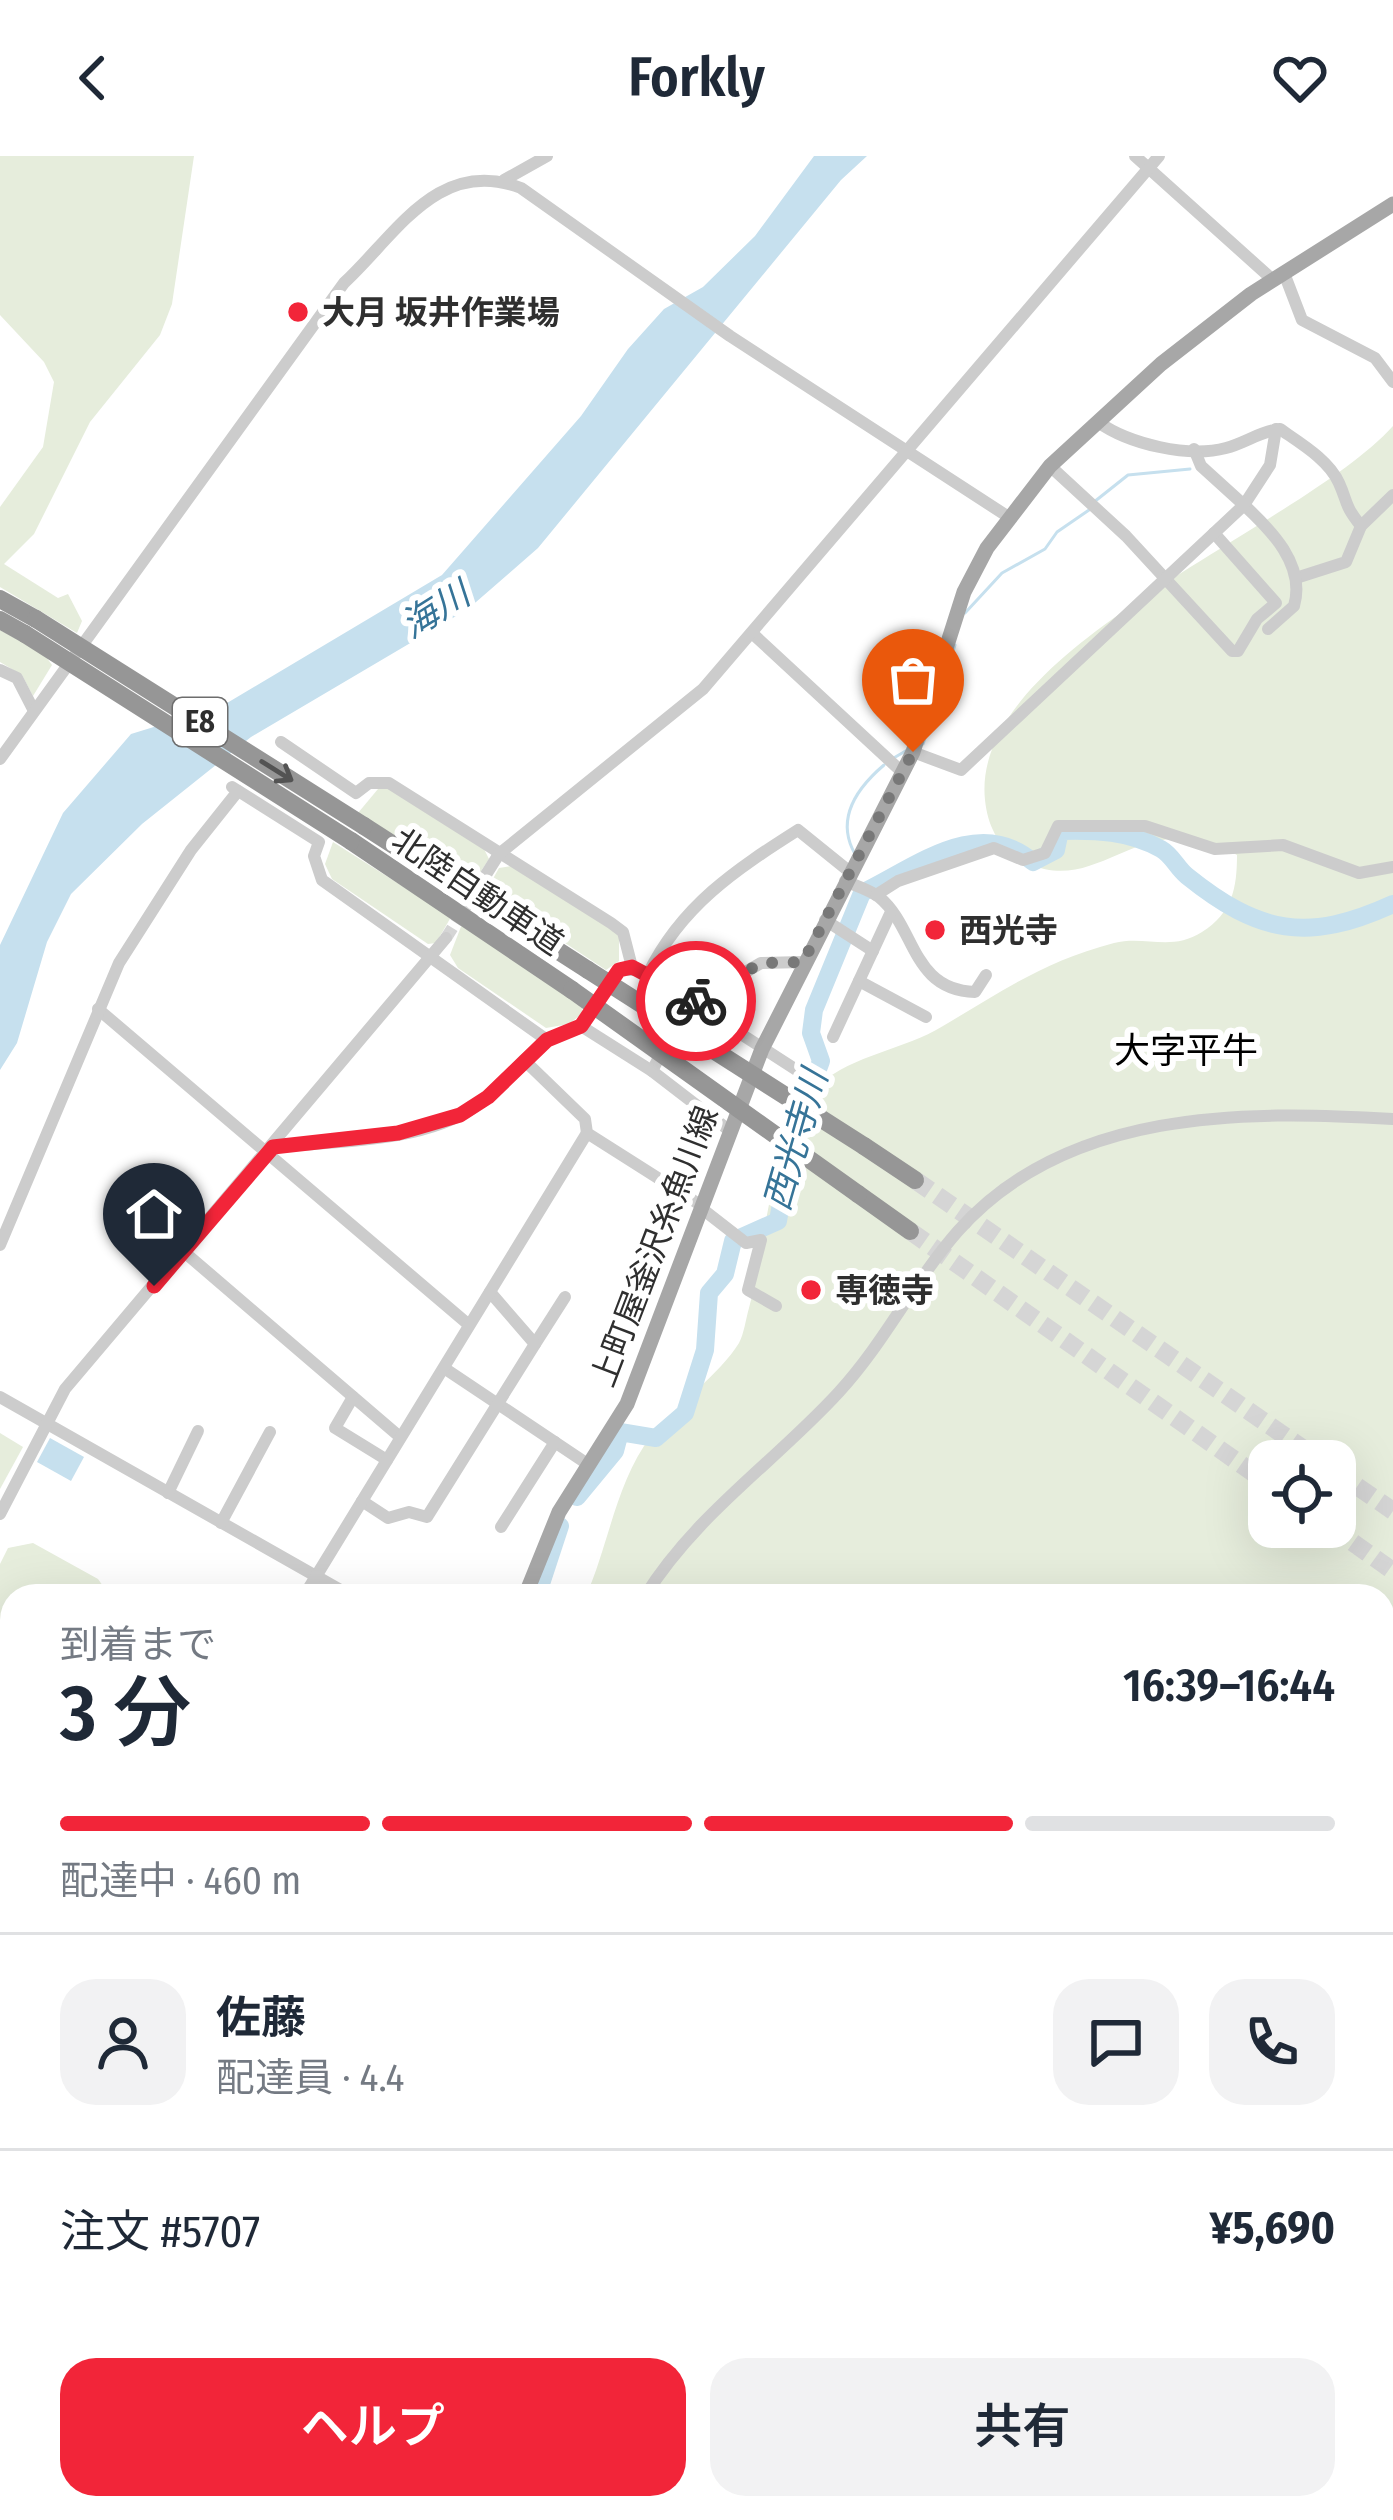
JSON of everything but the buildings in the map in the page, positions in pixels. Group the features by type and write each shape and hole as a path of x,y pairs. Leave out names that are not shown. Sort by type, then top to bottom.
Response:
{"highway":[{"name":"北陸自動車道","path":"0,599 30,627 358,834 588,970 915,1180"},
{"name":"北陸自動車道","path":"0,620 30,627"},
{"name":"北陸自動車道","path":"358,834 910,1231"}],"main road":[{"name":"上町屋釜沢糸魚川線","path":"530,1584 559,1512 627,1404 762,1049 913,752 964,592 1007,516 1050,466 1184,345 1278,276 1393,204"}],"street":[{"path":"504,180 547,156"},
{"path":"1135,156 1278,276 1309,327 1375,358 1393,382"},
{"path":"487,873 500,854 703,689 910,453 1159,156"},
{"path":"0,759 344,283 378,251 412,206 435,189 475,177 504,180 730,336 1007,516"},
{"path":"1098,422 1144,443 1194,449 1228,448 1276,429"},
{"path":"913,752 961,770 1244,505 1270,465 1276,429"},
{"path":"1276,429 1327,467 1340,485 1341,501 1361,526"},
{"path":"1194,449 1201,466 1276,534 1296,578 1294,606 1268,629"},
{"path":"1050,466 1238,651 1257,619 1276,603 1214,533"},
{"path":"1296,578 1346,562 1361,526 1393,495"},
{"path":"753,634 902,771"},
{"path":"0,670 16,678 34,711"},
{"path":"281,742 356,793"},
{"path":"547,1040 322,880 314,856 319,842 356,793 369,783 389,783 623,932 632,967"},
{"path":"0,1246 98,1010 138,928 234,789 319,842"},
{"path":"876,895 898,881 994,848 1023,860 1045,853 1058,826 1082,824 1145,826 1216,849 1294,847 1359,873 1393,867"},
{"path":"648,974 667,935 688,910 732,872 798,830 876,895 908,946 944,985 975,992 986,975"},
{"path":"833,1036 890,914"},
{"path":"825,920 873,951"},
{"path":"0,1514 65,1389 446,938"},
{"path":"652,1072 690,1002 761,963 803,962"},
{"path":"270,1150 398,1133 460,1115 488,1097 547,1040 581,1026 619,970 632,967 812,1080"},
{"path":"859,981 926,1017"},
{"path":"98,1010 270,1150 469,1325"},
{"path":"581,1026 730,1131"},
{"path":"311,1584 587,1133 585,1119 524,1060"},
{"path":"654,1584 700,1524 860,1369 956,1234 1029,1172 1109,1138 1231,1116 1393,1119"},
{"path":"587,1133 702,1207 746,1243 761,1240 748,1290 776,1306"},
{"path":"183,1251 400,1437"},
{"path":"490,1292 536,1344"},
{"path":"362,1501 388,1518 409,1512 427,1517 565,1297"},
{"path":"444,1368 589,1466"},
{"path":"0,1397 329,1584"},
{"path":"353,1397 335,1428 387,1460"},
{"path":"168,1493 198,1431"},
{"path":"221,1523 248,1481 258,1446 270,1432"},
{"path":"501,1527 555,1442"}],"green space":[{"path":"0,156 194,156 172,304 160,335 90,422 34,534 4,564 58,598 68,594 82,621 77,633 0,587 0,507 43,447 54,382 44,362 0,315"},
{"path":"1393,426 1393,1584 591,1584 639,1454 741,1339 780,1157 803,1104 819,1085 848,1066 928,1034 1066,959 1125,941 1191,938 1212,925 1226,908 1234,889 1237,855 1204,841 1149,843 1079,869 1055,871 1011,853 993,830 987,811 994,744 1029,692 1082,642 1348,466"},
{"path":"0,630 44,654 52,665 33,696 22,675 0,662"},
{"path":"388,788 484,849 489,859 473,883 358,813 378,789"},
{"path":"333,842 451,917 436,943 428,944 332,879 325,864"},
{"path":"511,866 619,934 619,961 606,970 486,891 499,868"},
{"path":"462,924 582,1007 583,1013 569,1024 546,1028 458,968 450,955"},
{"path":"0,1433 23,1447 0,1489"},
{"path":"33,1543 102,1584 0,1584 0,1564 8,1548"}],"water":[{"name":"海川","path":"814,156 867,156 841,180 538,548 468,609 251,737 142,824 71,894 47,942 17,1043 0,1070 0,945 63,813 131,734 222,706 442,575 581,416 628,349 664,309 703,287 755,236"},
{"path":"50,1438 84,1457 71,1481 37,1462"}],"waterway":[{"path":"1094,502 1128,475 1190,469"},
{"path":"965,613 1002,573 1045,549 1057,532 1089,510"},
{"path":"923,744 955,645"},
{"path":"892,759 909,749"},
{"path":"855,854 848,817 858,794 884,765"},
{"name":"西光寺川","path":"577,1497 615,1451 620,1432 656,1438 685,1413 705,1350 709,1293 725,1274 733,1241 778,1221 792,1139 821,1061 811,1033 814,1010 862,893 947,850 991,843 1033,862 1056,850 1060,831 1086,831 1149,843 1213,895 1261,921 1309,928 1393,904"},
{"name":"西光寺川","path":"541,1584 560,1526"}],"tunnel":[{"path":"446,938 487,873"},
{"path":"915,1180 1291,1440"},
{"path":"910,1231 1248,1469"},
{"path":"1356,1485 1393,1511"},
{"path":"1356,1545 1393,1571"}],"way so far":[{"path":"696,1001 761,963 803,962 913,752"}],"place":[{"name":"大月 坂井作業場","path":"298,312"},
{"name":"西光寺","path":"935,930"},
{"name":"専徳寺","path":"811,1290"}],"district":[{"name":"大字平牛","path":"1186,1050"}],"route":[{"path":"154,1286 273,1147 398,1133 474,1108 547,1040 581,1026 619,970 632,967 692,1004 696,1001"}]}
